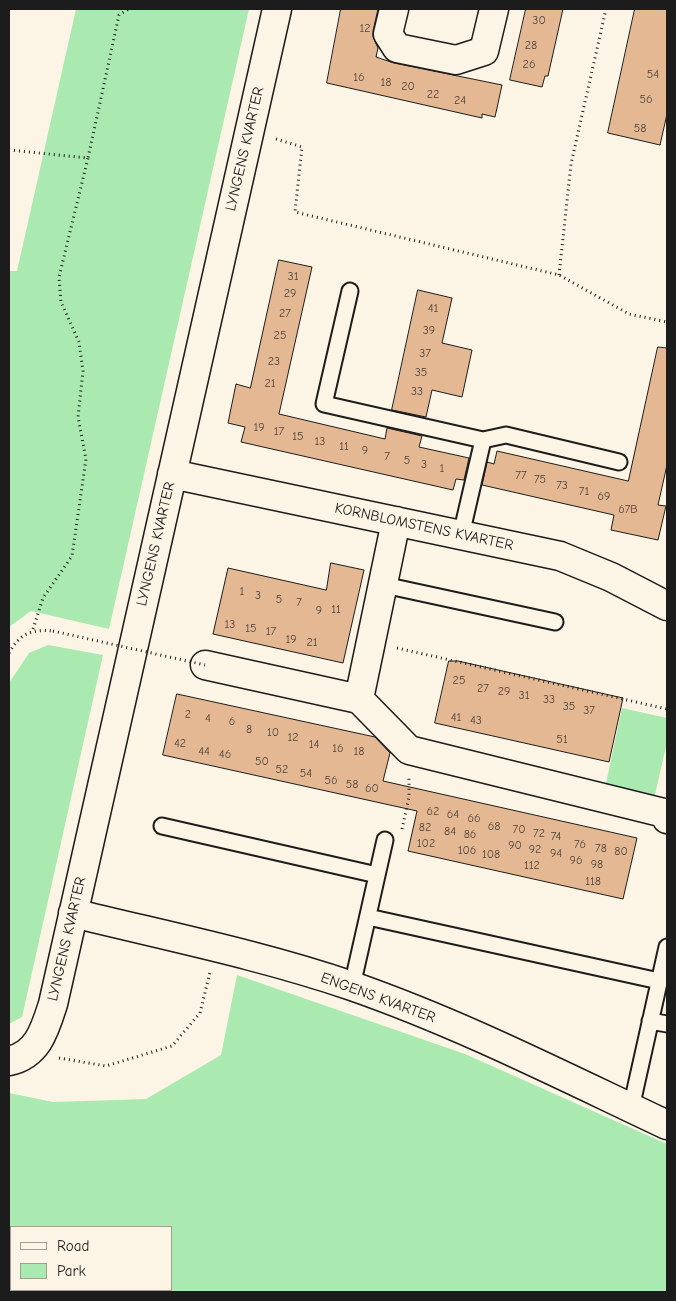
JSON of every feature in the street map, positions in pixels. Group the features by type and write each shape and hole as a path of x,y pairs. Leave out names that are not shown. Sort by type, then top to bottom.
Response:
{"street":[{"name":"LYNGENS KVARTER","path":"9,1061 18,1059 41,1040 53,1004 277,9"},
{"path":"394,9 388,34 397,48 456,60 484,51 494,9"},
{"name":"KORNBLOMSTENS KVARTER","path":"172,474 560,556 611,576 667,606"},
{"path":"359,699 396,521"},
{"path":"205,665 359,699 409,750 666,811"},
{"name":"ENGENS KVARTER","path":"73,913 216,947 352,986 485,1039 667,1125"}],"lane":[{"path":"350,291 324,404 483,440 506,435 619,462"},
{"path":"461,535 483,440"},
{"path":"384,585 555,622"},
{"path":"162,826 377,875"},
{"path":"352,986 385,840"},
{"path":"368,917 659,981"},
{"path":"631,1108 667,947"},
{"path":"650,1021 667,1024"}],"path":[{"path":"9,653 14,644 33,630 44,598 72,556 86,460 78,417 83,371 79,342 61,302 59,277 88,158 119,14 129,9"},
{"path":"559,274 571,164 606,9"},
{"path":"250,131 302,146 295,212 559,274 629,314 667,322"},
{"path":"9,150 88,158"},
{"path":"33,630 53,631 205,665"},
{"path":"371,643 667,709"},
{"path":"385,840 400,836 409,797 409,750"},
{"path":"49,1057 106,1066 172,1046 200,1013 216,947"}],"green space":[{"path":"76,9 249,9 109,629 31,611 9,627 9,271 17,271"},
{"path":"48,645 103,655 22,1017 9,1024 9,683 29,653"},
{"path":"622,708 667,718 667,742 654,799 605,788"},
{"path":"237,975 465,1054 667,1144 667,1292 9,1292 9,1093 53,1102 146,1099 221,1055"}],"building":[{"path":"341,9 378,9 373,31 373,37 378,48 376,57 394,63 502,85 495,117 482,114 482,118 327,83"},
{"path":"526,9 563,9 548,76 545,76 542,87 510,80"},
{"path":"635,9 667,9 667,114 660,145 608,133"},
{"path":"279,260 312,267 279,414 385,439 387,428 422,436 419,447 469,458 464,480 456,479 453,490 241,442 245,427 228,423 236,384 250,388"},
{"path":"418,290 452,298 442,343 472,350 462,397 432,390 426,417 392,410"},
{"path":"658,347 667,348 667,465 658,505 666,506 658,540 611,530 614,515 482,485 487,462 494,464 497,451 628,481"},
{"path":"331,563 364,570 343,663 213,634 228,568 326,590"},
{"path":"449,661 458,661 623,698 609,762 435,723"},
{"path":"177,694 375,737 390,753 383,781 637,838 623,899 408,851 417,811 163,755"}]}
